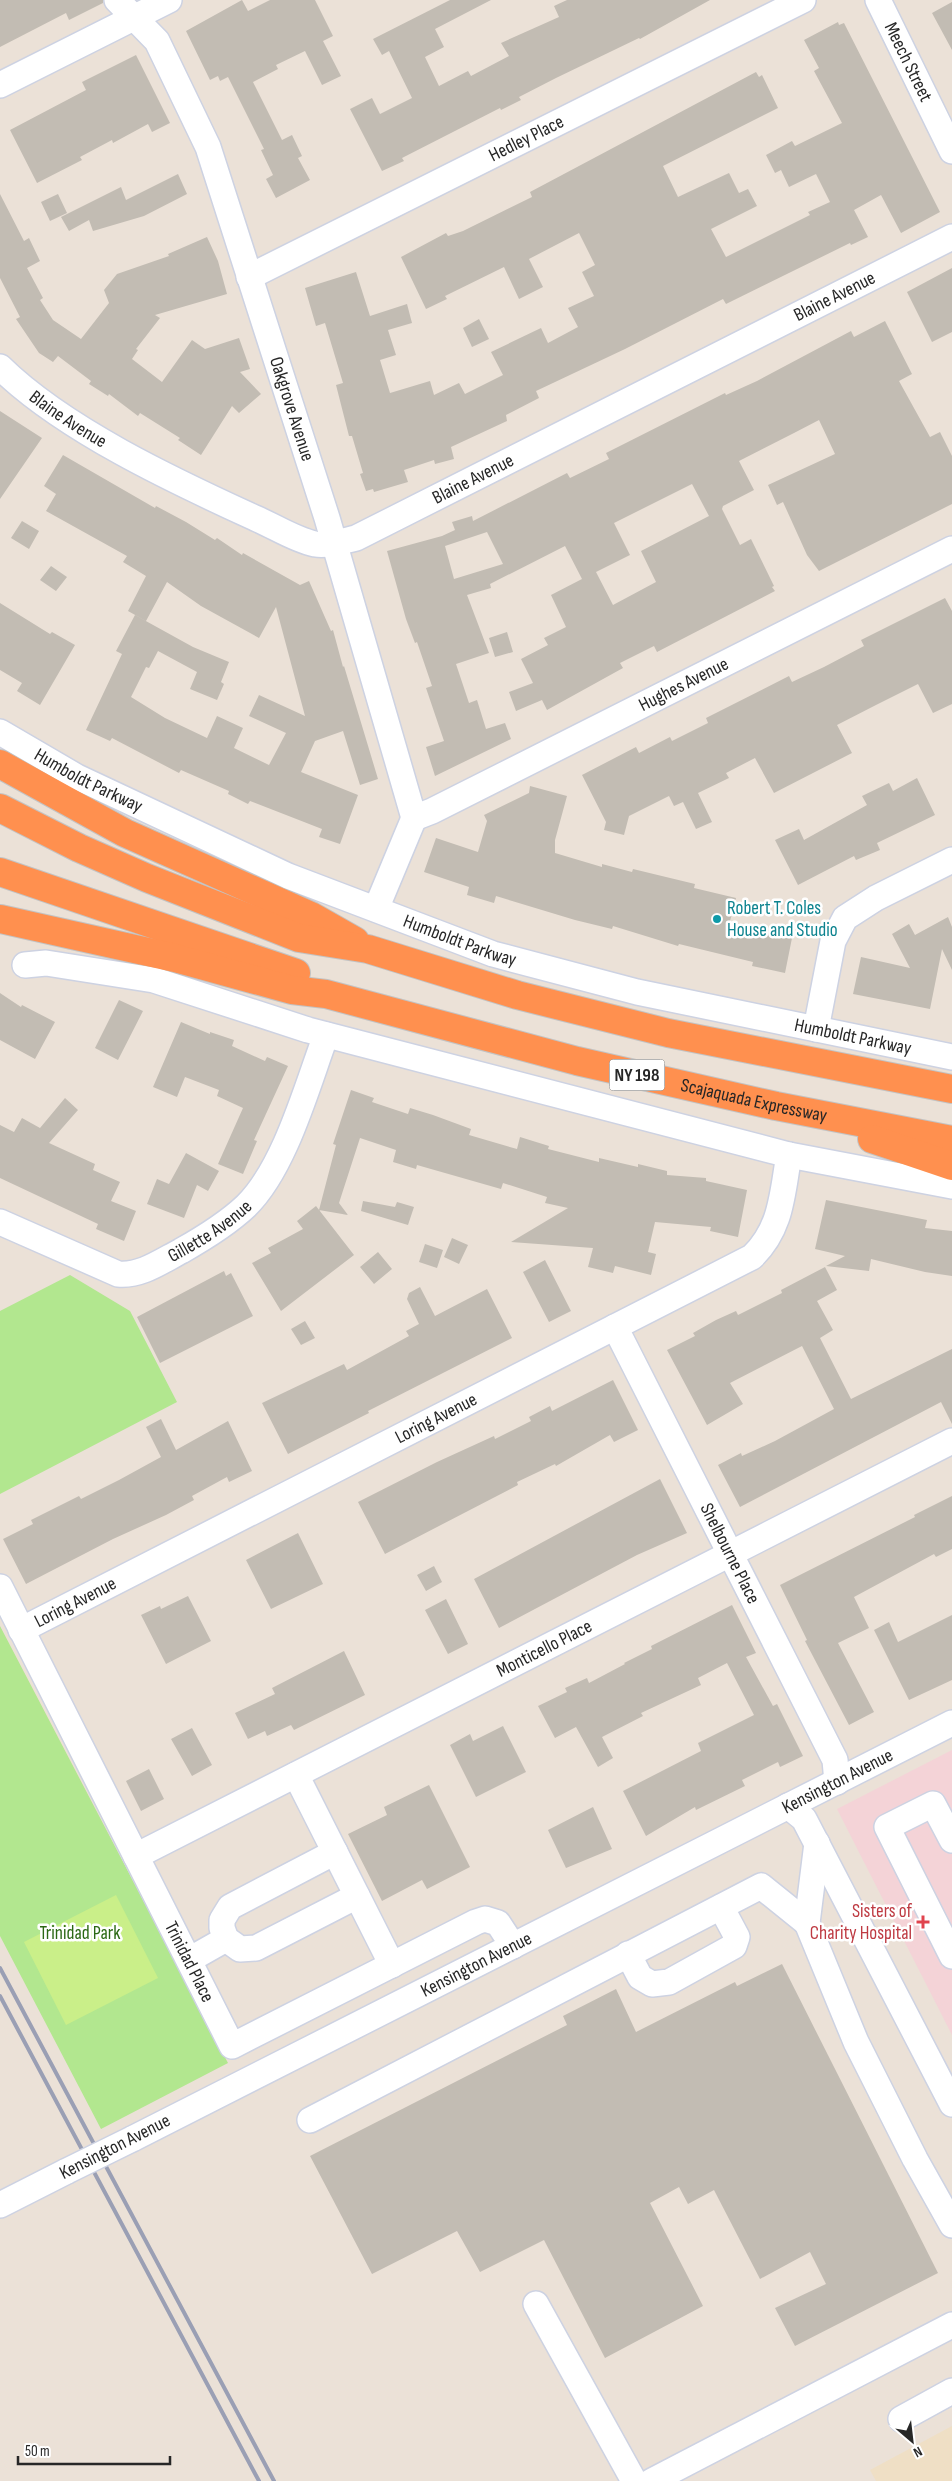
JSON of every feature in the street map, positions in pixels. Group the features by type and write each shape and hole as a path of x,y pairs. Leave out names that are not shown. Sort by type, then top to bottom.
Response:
{"highway":[{"path":"0,764 126,832 312,916 368,948"},
{"path":"0,808 113,863 299,938 368,948"},
{"path":"0,872 298,973 326,994"},
{"path":"0,919 175,958 292,990 326,994"},
{"name":"NY 198","path":"368,948 473,983 556,1006 686,1036 952,1089"},
{"name":"Scajaquada Expressway","path":"326,994 577,1061 776,1106 952,1140"},
{"path":"776,1106 952,1166"}],"street":[{"name":"Oakgrove Avenue","path":"117,0 157,41 208,147 248,277 335,543 414,818"},
{"path":"0,85 169,0"},
{"name":"Hedley Place","path":"248,277 804,0"},
{"name":"Meech Street","path":"878,0 952,151"},
{"name":"Blaine Avenue","path":"0,367 11,378 58,412 134,458 222,503 297,537 315,544 335,543 356,538 952,236"},
{"name":"Hughes Avenue","path":"414,818 432,812 952,549"},
{"name":"Humboldt Parkway","path":"0,732 77,777 288,876 492,954 637,992 952,1056"},
{"path":"376,909 414,818"},
{"path":"816,1029 833,941 845,918 876,898 952,860"},
{"path":"25,965 46,963 154,980 326,1035 789,1155 952,1186"},
{"name":"Gillette Avenue","path":"0,1222 116,1273 131,1275 151,1268 230,1220 248,1204 264,1182 281,1152 326,1035"},
{"name":"Loring Avenue","path":"21,1630 752,1257 761,1248 777,1223 789,1155"},
{"name":"Shelbourne Place","path":"615,1327 835,1760 837,1782"},
{"name":"Monticello Place","path":"136,1856 952,1441"},
{"name":"Trinidad Place","path":"0,1587 232,2046 455,1932 485,1919 498,1923 513,1946"},
{"name":"Kensington Avenue","path":"0,2205 788,1806 948,1730"},
{"path":"296,1775 392,1965"},
{"path":"952,1840 934,1804 887,1827 952,1956"},
{"path":"788,1806 804,1819 952,2104"},
{"path":"807,1923 817,1843"},
{"path":"335,1852 234,1903 222,1920 222,1928 226,1939 240,1949 256,1948 357,1896"},
{"path":"310,2120 761,1886 807,1923 856,2042 915,2158 952,2225"},
{"path":"628,1954 640,1977 652,1984 669,1982 734,1946 737,1942 721,1907"},
{"path":"189,1960 226,1939"},
{"path":"536,2304 634,2481"},
{"path":"652,2481 952,2325"},
{"path":"901,2419 952,2391"}],"shaded area":[{"name":"Sisters of Charity Hospital","path":"952,1750 952,2035 837,1809"},
{"path":"952,2426 952,2481 876,2481 870,2470"}],"green space":[{"path":"70,1275 130,1311 177,1402 0,1494 0,1311"},
{"name":"Trinidad Park","path":"0,1626 228,2063 101,2129 0,1936"},
{"path":"116,1895 158,1978 66,2025 24,1942"}],"building":[{"path":"0,0 103,0 103,3 69,20 66,13 0,47"},
{"path":"242,0 248,11 270,0 315,0 333,36 323,41 341,76 322,85 305,51 276,65 278,69 253,82 282,140 292,135 302,156 298,158 310,180 276,198 266,179 273,175 261,150 264,149 228,77 220,81 218,76 210,80 186,31"},
{"path":"450,0 491,0 435,29 444,47 425,57 439,86 468,71 471,76 509,56 501,43 559,17 554,6 567,0 710,0 640,39 519,97 521,100 501,110 500,108 402,158 404,161 382,171 350,109 372,98 380,114 412,98 389,51 382,55 373,39"},
{"path":"952,2 952,50 932,13"},
{"path":"838,22 839,25 844,23 940,212 901,233 881,195 854,210 868,237 851,245 850,243 726,304 723,299 625,349 536,391 539,398 506,415 507,421 451,447 454,459 435,464 434,460 404,470 408,482 374,492 373,489 366,491 360,474 363,473 352,436 349,436 336,385 343,383 325,323 316,326 305,288 356,272 370,316 407,304 412,323 388,330 396,355 380,360 390,393 430,381 434,395 459,383 465,394 503,375 491,352 541,328 548,343 578,327 568,308 594,296 582,272 595,265 579,233 529,259 543,287 519,299 504,267 445,296 447,299 426,309 401,257 446,233 448,236 463,231 532,197 530,192 756,72 759,77 762,75 778,108 663,166 678,197 729,173 739,193 748,189 757,206 711,229 726,257 810,215 808,212 830,202 816,174 789,187 781,170 775,173 766,155 792,141 795,146 842,123 814,71 819,68 804,40"},
{"path":"136,55 170,123 152,132 148,124 113,143 112,140 80,157 82,160 37,183 10,130 86,90 82,82"},
{"path":"178,174 187,194 144,216 93,231 89,220 69,231 61,217 121,187 126,200"},
{"path":"0,194 24,241 29,238 40,261 27,268 43,298 40,300 53,320 81,339 109,303 104,290 117,274 169,256 168,254 207,237 218,261 227,294 155,315 160,318 136,349 138,350 132,359 162,382 192,340 205,349 239,338 250,369 240,372 261,394 239,413 232,406 201,455 178,440 180,438 140,413 138,416 109,394 108,396 89,384 91,381 58,356 53,362 39,353 16,319 20,317 0,278"},
{"path":"58,194 67,213 50,221 41,202"},
{"path":"952,268 952,332 932,342 907,292"},
{"path":"479,319 489,339 472,347 463,328"},
{"path":"885,321 912,374 899,381 930,437 940,432 952,456 952,504 819,571 807,555 783,502 777,505 768,485 835,454 819,420 739,461 754,490 723,506 722,509 740,545 751,539 775,591 657,652 654,646 620,663 623,668 547,710 542,700 516,711 509,692 533,683 521,659 548,645 544,638 566,627 551,595 582,579 565,546 490,584 491,588 467,595 489,653 456,664 469,703 477,700 486,729 505,723 511,739 435,776 426,747 444,741 426,688 432,686 417,642 415,643 406,619 387,551 442,536 455,530 452,522 472,516 473,521 567,473 570,478 609,459 606,453 725,393 726,395 757,381 851,331 854,337","holes":["692,484 709,516 641,551 656,582 613,605 596,572 630,555 614,523","487,532 503,564 454,579 445,546"]},
{"path":"0,411 42,438 0,499"},
{"path":"63,455 155,508 156,506 215,540 217,538 242,555 243,553 300,585 309,581 331,631 333,630 378,779 360,785 343,731 315,741 301,772 358,795 340,844 319,837 322,829 250,801 248,804 228,794 229,791 181,770 179,773 112,738 110,741 86,730 122,654 116,651 135,615 193,647 229,662 221,682 224,684 217,700 190,689 197,672 158,651 149,668 146,667 131,697 165,718 207,738 217,716 243,728 234,748 269,765 286,733 249,716 259,695 305,716 276,607 259,638 201,606 167,582 146,621 128,611 146,576 123,562 127,556 46,511 56,494 44,486"},
{"path":"22,521 39,531 29,549 11,538"},
{"path":"51,566 67,577 56,591 40,580"},
{"path":"945,598 952,611 952,704 933,713 918,684 876,705 837,725 852,753 774,793 755,758 726,773 729,778 698,793 712,822 696,829 683,802 674,806 669,796 629,816 624,835 604,830 606,822 582,775 636,747 639,753 670,737 672,741 708,723 706,718 789,676 792,682 824,667 864,646 861,640"},
{"path":"0,603 50,634 52,632 75,645 40,705 17,691 22,683 0,670"},
{"path":"507,632 513,652 495,657 489,638"},
{"path":"917,778 935,815 877,843 880,850 856,860 854,856 798,885 775,840 799,829 804,840 867,805 862,796 889,783 893,791"},
{"path":"530,786 567,796 555,840 555,853 602,867 602,864 632,872 633,869 695,884 694,888 736,898 729,925 792,938 785,973 752,966 753,962 679,944 678,946 613,926 612,929 575,920 496,896 494,903 467,895 469,887 424,872 436,838 478,852 487,821 484,815 529,793"},
{"path":"948,917 952,927 952,970 942,949 930,1009 853,994 861,957 910,968 892,934 909,924 915,935"},
{"path":"0,993 21,1007 22,1005 55,1022 35,1059 0,1040"},
{"path":"119,1000 143,1011 118,1060 95,1048"},
{"path":"181,1022 210,1034 210,1032 234,1040 232,1046 265,1061 267,1057 288,1066 254,1140 257,1141 243,1174 218,1164 243,1108 217,1096 219,1090 185,1077 177,1097 153,1087"},
{"path":"351,1090 374,1098 372,1102 408,1114 410,1108 433,1115 471,1129 469,1135 517,1149 520,1137 549,1146 548,1149 599,1162 599,1158 638,1167 638,1164 667,1171 667,1175 706,1178 706,1181 747,1190 738,1237 710,1231 711,1227 655,1222 648,1252 656,1254 651,1275 615,1266 613,1273 588,1267 593,1248 511,1242 568,1208 545,1203 547,1197 503,1183 501,1189 417,1165 416,1169 393,1162 396,1150 360,1138 339,1203 348,1215 319,1210 336,1145 333,1144"},
{"path":"65,1098 78,1110 49,1143 95,1164 93,1170 120,1182 111,1201 136,1211 124,1241 96,1229 98,1224 0,1178 0,1125 14,1132 22,1118 40,1128"},
{"path":"186,1153 219,1171 208,1191 197,1185 184,1218 147,1204 157,1179 169,1184"},
{"path":"826,1200 927,1220 925,1228 952,1231 952,1276 925,1272 871,1259 869,1271 826,1266 845,1256 815,1249"},
{"path":"363,1201 395,1207 397,1202 414,1207 408,1225 361,1211"},
{"path":"316,1206 354,1255 281,1311 252,1263 271,1253 268,1248 303,1229 297,1221"},
{"path":"452,1238 468,1245 459,1264 444,1257"},
{"path":"425,1244 443,1250 437,1268 419,1262"},
{"path":"378,1252 392,1269 374,1284 360,1267"},
{"path":"545,1260 571,1311 549,1322 523,1272"},
{"path":"825,1267 837,1290 817,1301 833,1330 820,1338 851,1399 952,1349 952,1424 941,1402 740,1507 718,1465 741,1453 742,1456 775,1441 834,1409 802,1346 730,1383 743,1404 707,1425 667,1350 695,1336 693,1333 716,1320 736,1311 738,1315 782,1293 781,1290"},
{"path":"224,1271 226,1276 231,1273 253,1316 160,1363 137,1317"},
{"path":"420,1287 435,1316 487,1289 512,1338 288,1454 262,1403 344,1364 347,1370 409,1336 406,1331 419,1324 407,1299 409,1293"},
{"path":"305,1321 315,1338 301,1345 291,1329"},
{"path":"613,1380 638,1430 614,1442 610,1435 556,1466 555,1464 517,1482 518,1485 385,1554 358,1502 437,1462 494,1436 495,1439 531,1421 529,1417 550,1406 552,1411"},
{"path":"161,1419 176,1450 228,1421 252,1471 229,1482 227,1477 192,1496 194,1500 166,1515 113,1539 26,1584 3,1539 33,1524 31,1520 79,1496 81,1499 161,1457 146,1427"},
{"path":"660,1479 687,1533 637,1555 499,1628 474,1579"},
{"path":"952,1496 952,1549 936,1557 934,1554 854,1597 869,1628 838,1643 874,1712 849,1725 805,1641 807,1640 780,1585 915,1517 914,1515"},
{"path":"298,1533 323,1584 271,1609 246,1560"},
{"path":"434,1566 442,1582 426,1591 417,1575"},
{"path":"188,1596 211,1641 166,1664 141,1615 160,1606 161,1609"},
{"path":"446,1599 468,1644 448,1654 425,1610"},
{"path":"732,1605 756,1653 746,1657 773,1706 777,1704 803,1756 780,1767 778,1762 742,1780 745,1786 696,1810 695,1807 646,1836 623,1791 701,1751 698,1743 754,1715 727,1663 698,1678 701,1685 641,1713 643,1716 602,1737 613,1758 598,1767 576,1727 555,1738 538,1706 567,1692 565,1688 587,1678 589,1683 652,1649 651,1646"},
{"path":"952,1615 952,1680 909,1700 874,1630 889,1622 898,1642"},
{"path":"344,1651 365,1695 294,1730 291,1725 267,1736 265,1731 248,1739 235,1713 275,1694 272,1688"},
{"path":"503,1726 526,1772 476,1797 450,1745 470,1734 473,1741"},
{"path":"192,1728 212,1765 192,1776 171,1739"},
{"path":"149,1769 164,1799 141,1811 126,1781"},
{"path":"429,1785 470,1867 427,1889 422,1880 382,1901 348,1834 387,1815 384,1807"},
{"path":"593,1807 612,1849 566,1868 548,1830"},
{"path":"782,1964 938,2273 795,2346 775,2308 826,2284 810,2252 760,2279 714,2190 688,2204 679,2187 650,2203 703,2306 605,2358 544,2240 480,2272 457,2231 372,2274 310,2156 567,2025 563,2016 616,1989 636,2032 735,1982 737,1986"}],"railway":[{"path":"0,1968 274,2481"},
{"path":"0,1996 259,2481"}],"place":[{"name":"Robert T. Coles House and Studio","path":"717,919"},
{"name":"Sisters of Charity Hospital","path":"923,1922"}]}
